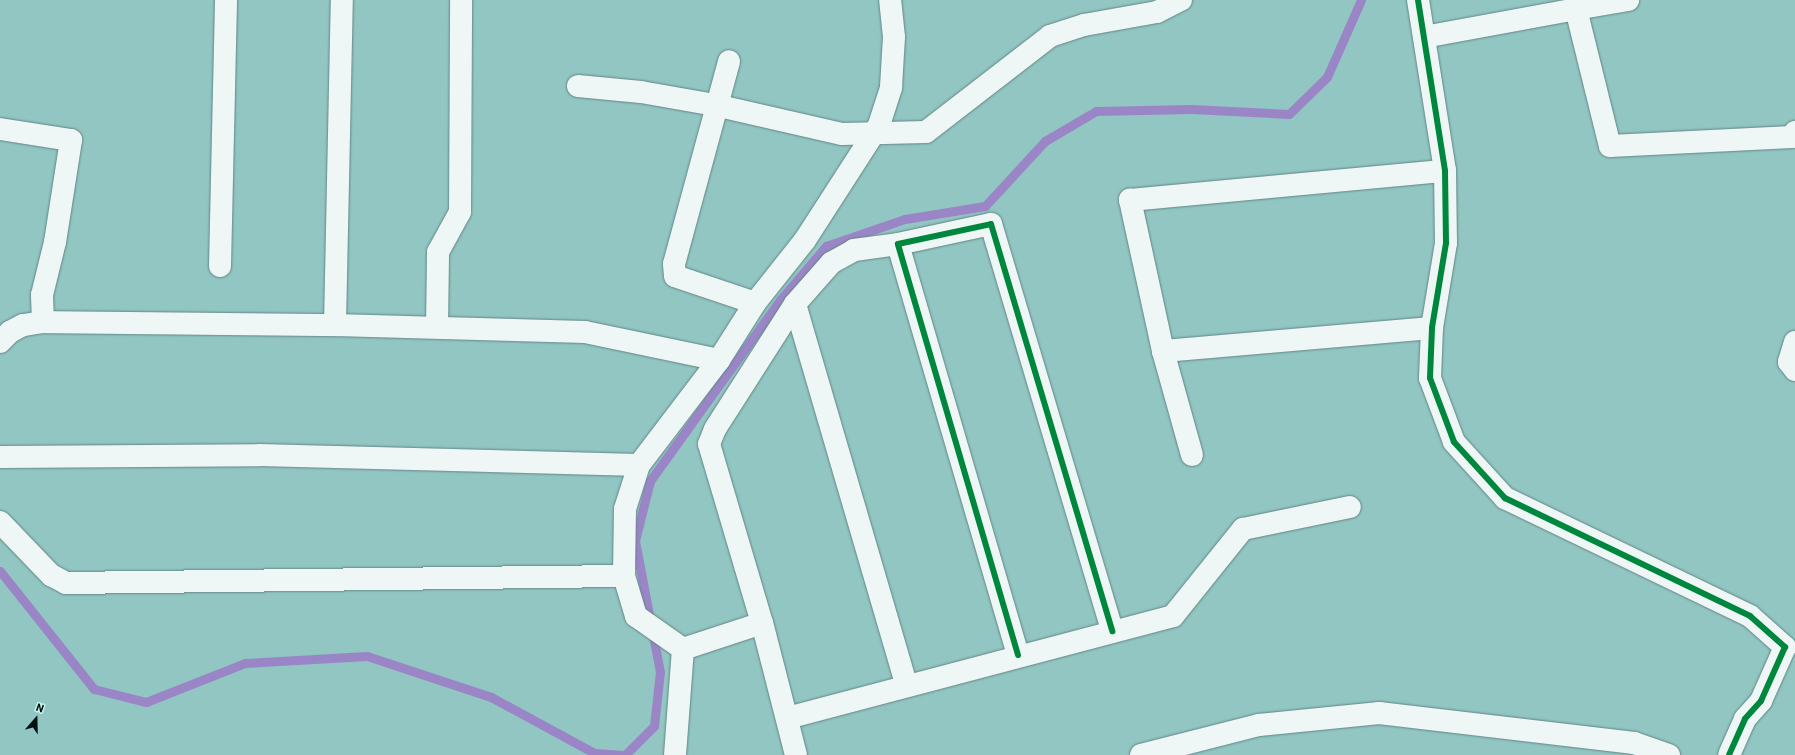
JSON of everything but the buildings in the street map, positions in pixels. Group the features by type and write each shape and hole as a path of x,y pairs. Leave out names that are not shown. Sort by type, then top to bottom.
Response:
{"street":[{"path":"220,266 226,0"},
{"path":"335,325 342,0"},
{"path":"437,326 438,252 460,212 460,0"},
{"path":"683,649 636,616 624,576 625,509 639,465 719,360 755,303 805,240 879,125 891,87 894,37 890,0"},
{"path":"578,86 641,92 716,105 842,134 873,135 926,132 1050,36 1084,24 1157,12 1181,0"},
{"path":"1418,0 1445,171 1446,243 1432,328 1430,378 1454,442 1505,498 1750,616 1785,646 1761,700 1745,719 1729,755"},
{"path":"1424,37 1628,0"},
{"path":"1576,9 1610,146 1792,138 1795,132"},
{"path":"729,61 674,264 675,276 755,303"},
{"path":"0,128 72,140 54,242 42,295 43,322"},
{"path":"1192,454 1163,351 1130,200 1445,171"},
{"path":"796,755 762,623 709,444 715,429 795,304 837,260 854,250 898,244 991,224 1112,631"},
{"path":"898,244 1018,655"},
{"path":"795,304 907,686"},
{"path":"3,333 23,325 43,322 437,326 585,332 719,360"},
{"path":"1163,351 1432,328"},
{"path":"1795,342 1789,362 1795,370"},
{"path":"0,457 259,455 639,465"},
{"path":"787,718 1018,655 1173,616 1243,528 1350,507"},
{"path":"0,522 51,575 66,584 624,576"},
{"path":"683,649 762,623"},
{"path":"675,755 683,649"},
{"path":"1141,755 1259,725 1379,713 1634,743 1669,755"}],"waterway":[{"path":"625,755 654,726 660,672 635,541 650,481 781,299 826,246 905,219 985,206 1045,141 1096,111 1191,109 1289,114 1327,77 1361,0"},
{"path":"0,571 94,689 146,702 245,663 367,656 491,697 594,753 624,755"}],"cycle path":[{"path":"1418,0 1445,171 1446,243 1432,328 1430,378 1454,442 1505,498 1750,616 1785,647 1761,701 1745,719 1729,755"},
{"path":"1018,655 898,244 991,224 1112,631"}]}
